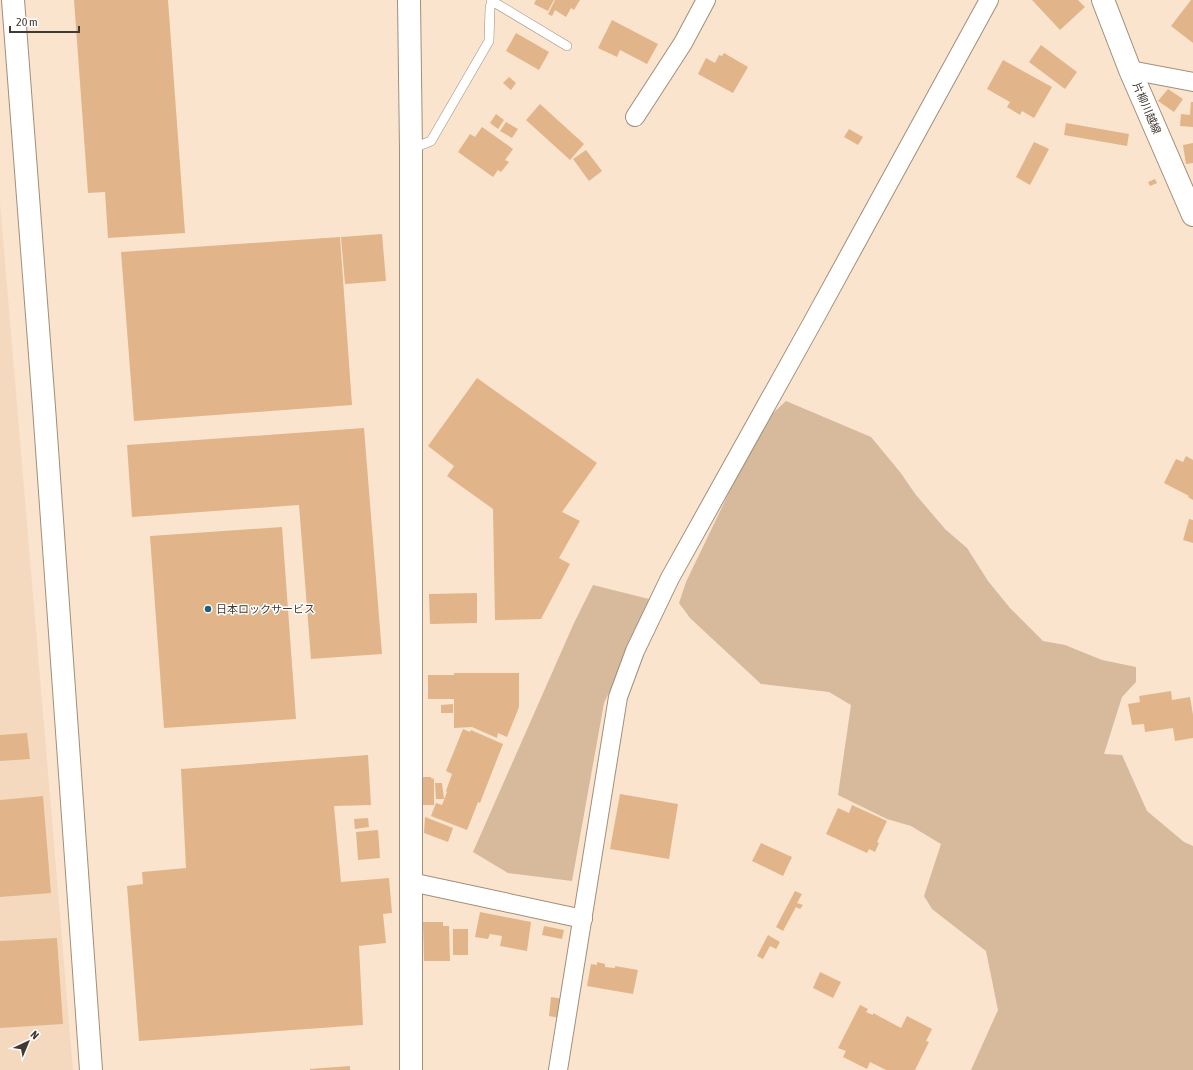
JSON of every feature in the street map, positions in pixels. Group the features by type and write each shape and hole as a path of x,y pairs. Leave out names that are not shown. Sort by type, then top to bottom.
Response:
{"street":[{"path":"13,0 44,407 91,1070"},
{"path":"409,0 411,149 411,1070"},
{"path":"635,117 683,43 706,0"},
{"path":"558,1070 618,697 635,652 670,578 989,0"},
{"name":"片柳川越線","path":"1103,0 1130,70 1193,215"},
{"path":"1130,70 1193,82"},
{"path":"411,882 583,919"}],"lane":[{"path":"411,149 431,141 489,41 490,8 492,1 567,46"}],"shaded area":[{"path":"0,202 73,1070 0,1070"},
{"path":"786,401 871,437 900,472 916,495 945,529 967,548 988,581 1010,608 1043,641 1065,645 1102,660 1136,667 1136,682 1122,697 1104,754 1122,755 1147,811 1184,842 1193,846 1193,1070 971,1070 998,1010 986,951 932,909 924,896 941,844 911,826 887,819 838,795 851,705 829,692 761,684 690,618 679,603 686,582 738,474 772,414"},
{"path":"593,585 653,600 604,703 572,881 508,873 473,852 574,623"}],"building":[{"path":"74,0 168,0 185,233 108,238 105,192 88,193"},
{"path":"536,0 554,0 548,11 534,4"},
{"path":"555,0 580,0 574,10 571,8 566,17 555,10 552,16 548,14"},
{"path":"1032,0 1078,0 1085,7 1060,30"},
{"path":"1191,0 1193,0 1193,43 1171,26"},
{"path":"612,20 658,44 647,64 620,50 617,57 598,48"},
{"path":"516,33 549,52 539,70 506,51"},
{"path":"1041,45 1077,72 1065,89 1029,62"},
{"path":"724,53 748,67 733,93 698,74 706,58 715,63 719,55 722,56"},
{"path":"1003,60 1052,87 1034,118 1022,111 1020,115 1007,107 1010,102 987,89"},
{"path":"509,77 516,83 511,90 503,83"},
{"path":"1168,89 1183,99 1174,112 1158,101"},
{"path":"1191,102 1193,102 1193,127 1180,126 1181,114 1190,115"},
{"path":"540,104 584,144 570,160 526,120"},
{"path":"496,114 504,120 498,129 490,123"},
{"path":"506,122 518,129 512,138 500,131"},
{"path":"1066,123 1129,134 1127,146 1064,135"},
{"path":"482,127 513,149 505,160 509,162 501,172 498,170 493,177 458,152 470,134 475,137"},
{"path":"849,129 863,137 858,145 844,137"},
{"path":"1034,142 1049,149 1030,185 1016,177"},
{"path":"1193,143 1193,163 1186,164 1183,145"},
{"path":"586,150 602,171 589,181 573,159"},
{"path":"1155,179 1157,183 1150,186 1148,182"},
{"path":"382,234 386,281 345,284 341,237"},
{"path":"340,237 352,405 134,421 121,252"},
{"path":"477,378 597,463 562,512 580,521 559,558 570,564 541,619 495,620 493,509 447,476 454,466 428,446"},
{"path":"364,428 382,654 311,659 299,505 132,517 127,445"},
{"path":"1186,456 1193,460 1193,500 1188,497 1189,496 1164,483 1176,459 1183,462"},
{"path":"1189,519 1193,520 1193,543 1183,540"},
{"path":"282,527 296,719 164,728 150,536"},
{"path":"477,593 477,623 430,624 429,594"},
{"path":"454,673 519,673 519,707 507,737 498,733 497,738 472,727 454,728 454,699 428,699 428,675 454,675"},
{"path":"1171,691 1172,700 1190,697 1193,715 1193,738 1175,741 1173,728 1145,732 1144,724 1132,725 1128,704 1140,702 1139,696"},
{"path":"453,704 453,713 441,713 441,705"},
{"path":"463,729 470,732 471,730 503,744 480,803 478,802 467,830 431,816 436,803 442,805 447,792 446,791 452,774 446,771"},
{"path":"27,733 30,759 0,761 0,735"},
{"path":"368,755 371,805 334,806 341,882 389,878 392,913 383,914 386,943 359,946 363,1025 139,1041 127,886 143,884 142,872 186,868 181,769"},
{"path":"423,777 431,777 434,779 434,805 423,805"},
{"path":"435,783 442,783 444,799 436,799"},
{"path":"620,794 678,804 669,859 610,849"},
{"path":"43,796 51,893 0,897 0,800"},
{"path":"852,805 887,821 877,842 879,843 875,852 869,849 867,853 826,834 838,808 849,813"},
{"path":"425,817 453,828 448,842 424,833"},
{"path":"368,818 369,827 355,829 354,819"},
{"path":"378,830 380,858 358,860 356,832"},
{"path":"761,843 792,857 783,876 752,861"},
{"path":"795,891 802,894 797,903 803,905 800,909 796,907 783,931 776,927"},
{"path":"480,912 531,922 527,951 500,946 502,936 490,934 488,939 475,937"},
{"path":"423,922 443,922 443,926 449,926 450,961 424,961"},
{"path":"544,926 564,930 562,939 542,935"},
{"path":"453,929 468,929 468,955 453,955"},
{"path":"768,935 780,942 776,949 770,946 763,959 757,956"},
{"path":"57,938 63,1024 0,1028 0,941"},
{"path":"597,962 605,964 605,967 615,968 615,966 638,970 633,994 587,986 591,964 597,965"},
{"path":"820,972 841,982 833,998 813,988"},
{"path":"551,997 563,999 560,1018 549,1016"},
{"path":"860,1005 868,1009 866,1012 873,1015 873,1013 901,1028 907,1016 932,1029 926,1041 929,1042 915,1070 886,1070 870,1062 867,1069 843,1057 846,1051 838,1048"},
{"path":"350,1066 350,1070 310,1070 310,1069"}],"place":[{"name":"日本ロックサービス","path":"208,609"}]}
